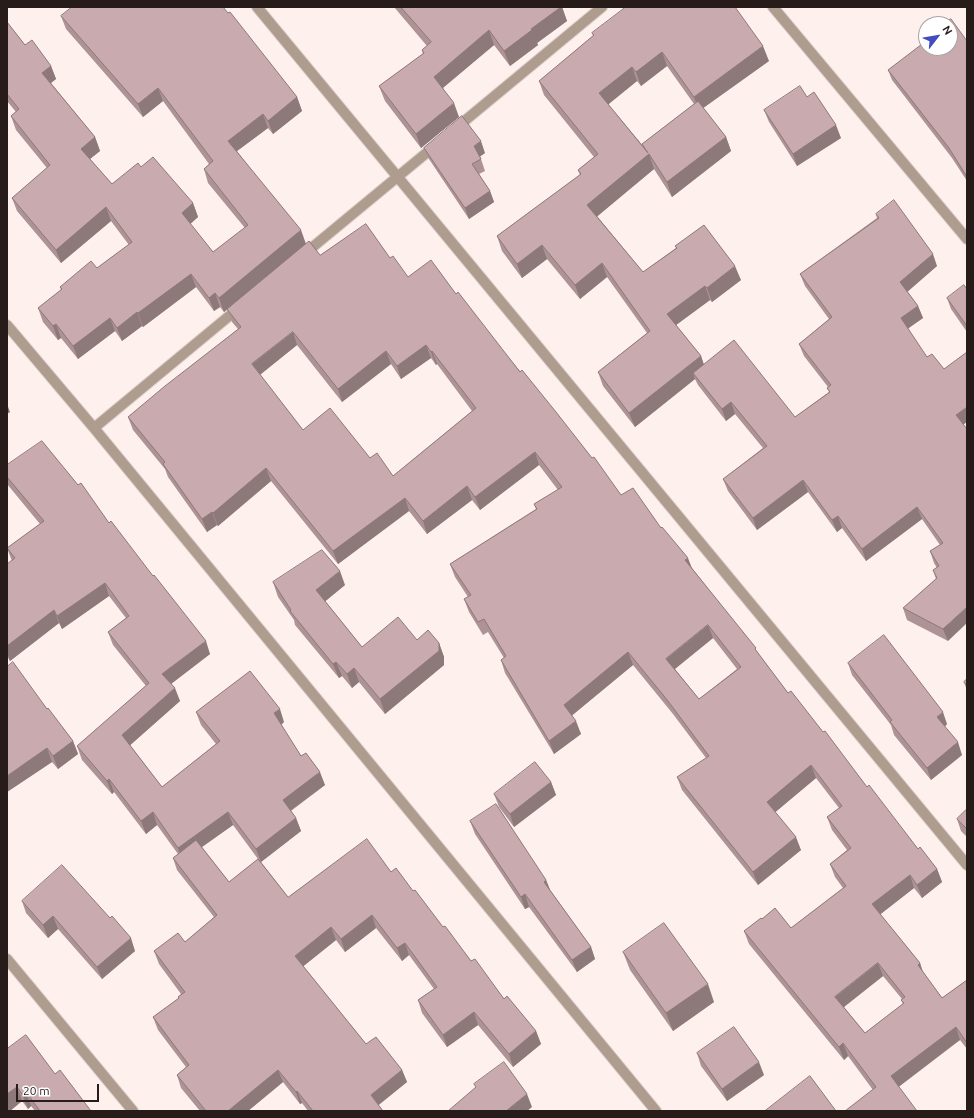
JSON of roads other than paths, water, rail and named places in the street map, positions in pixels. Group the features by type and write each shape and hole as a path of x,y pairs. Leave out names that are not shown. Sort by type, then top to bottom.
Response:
{"street":[{"path":"257,7 967,865"},
{"path":"294,262 602,7"},
{"path":"773,7 967,240"},
{"path":"94,428 246,302"},
{"path":"7,325 94,428 656,1111"},
{"path":"7,959 133,1111"}]}
